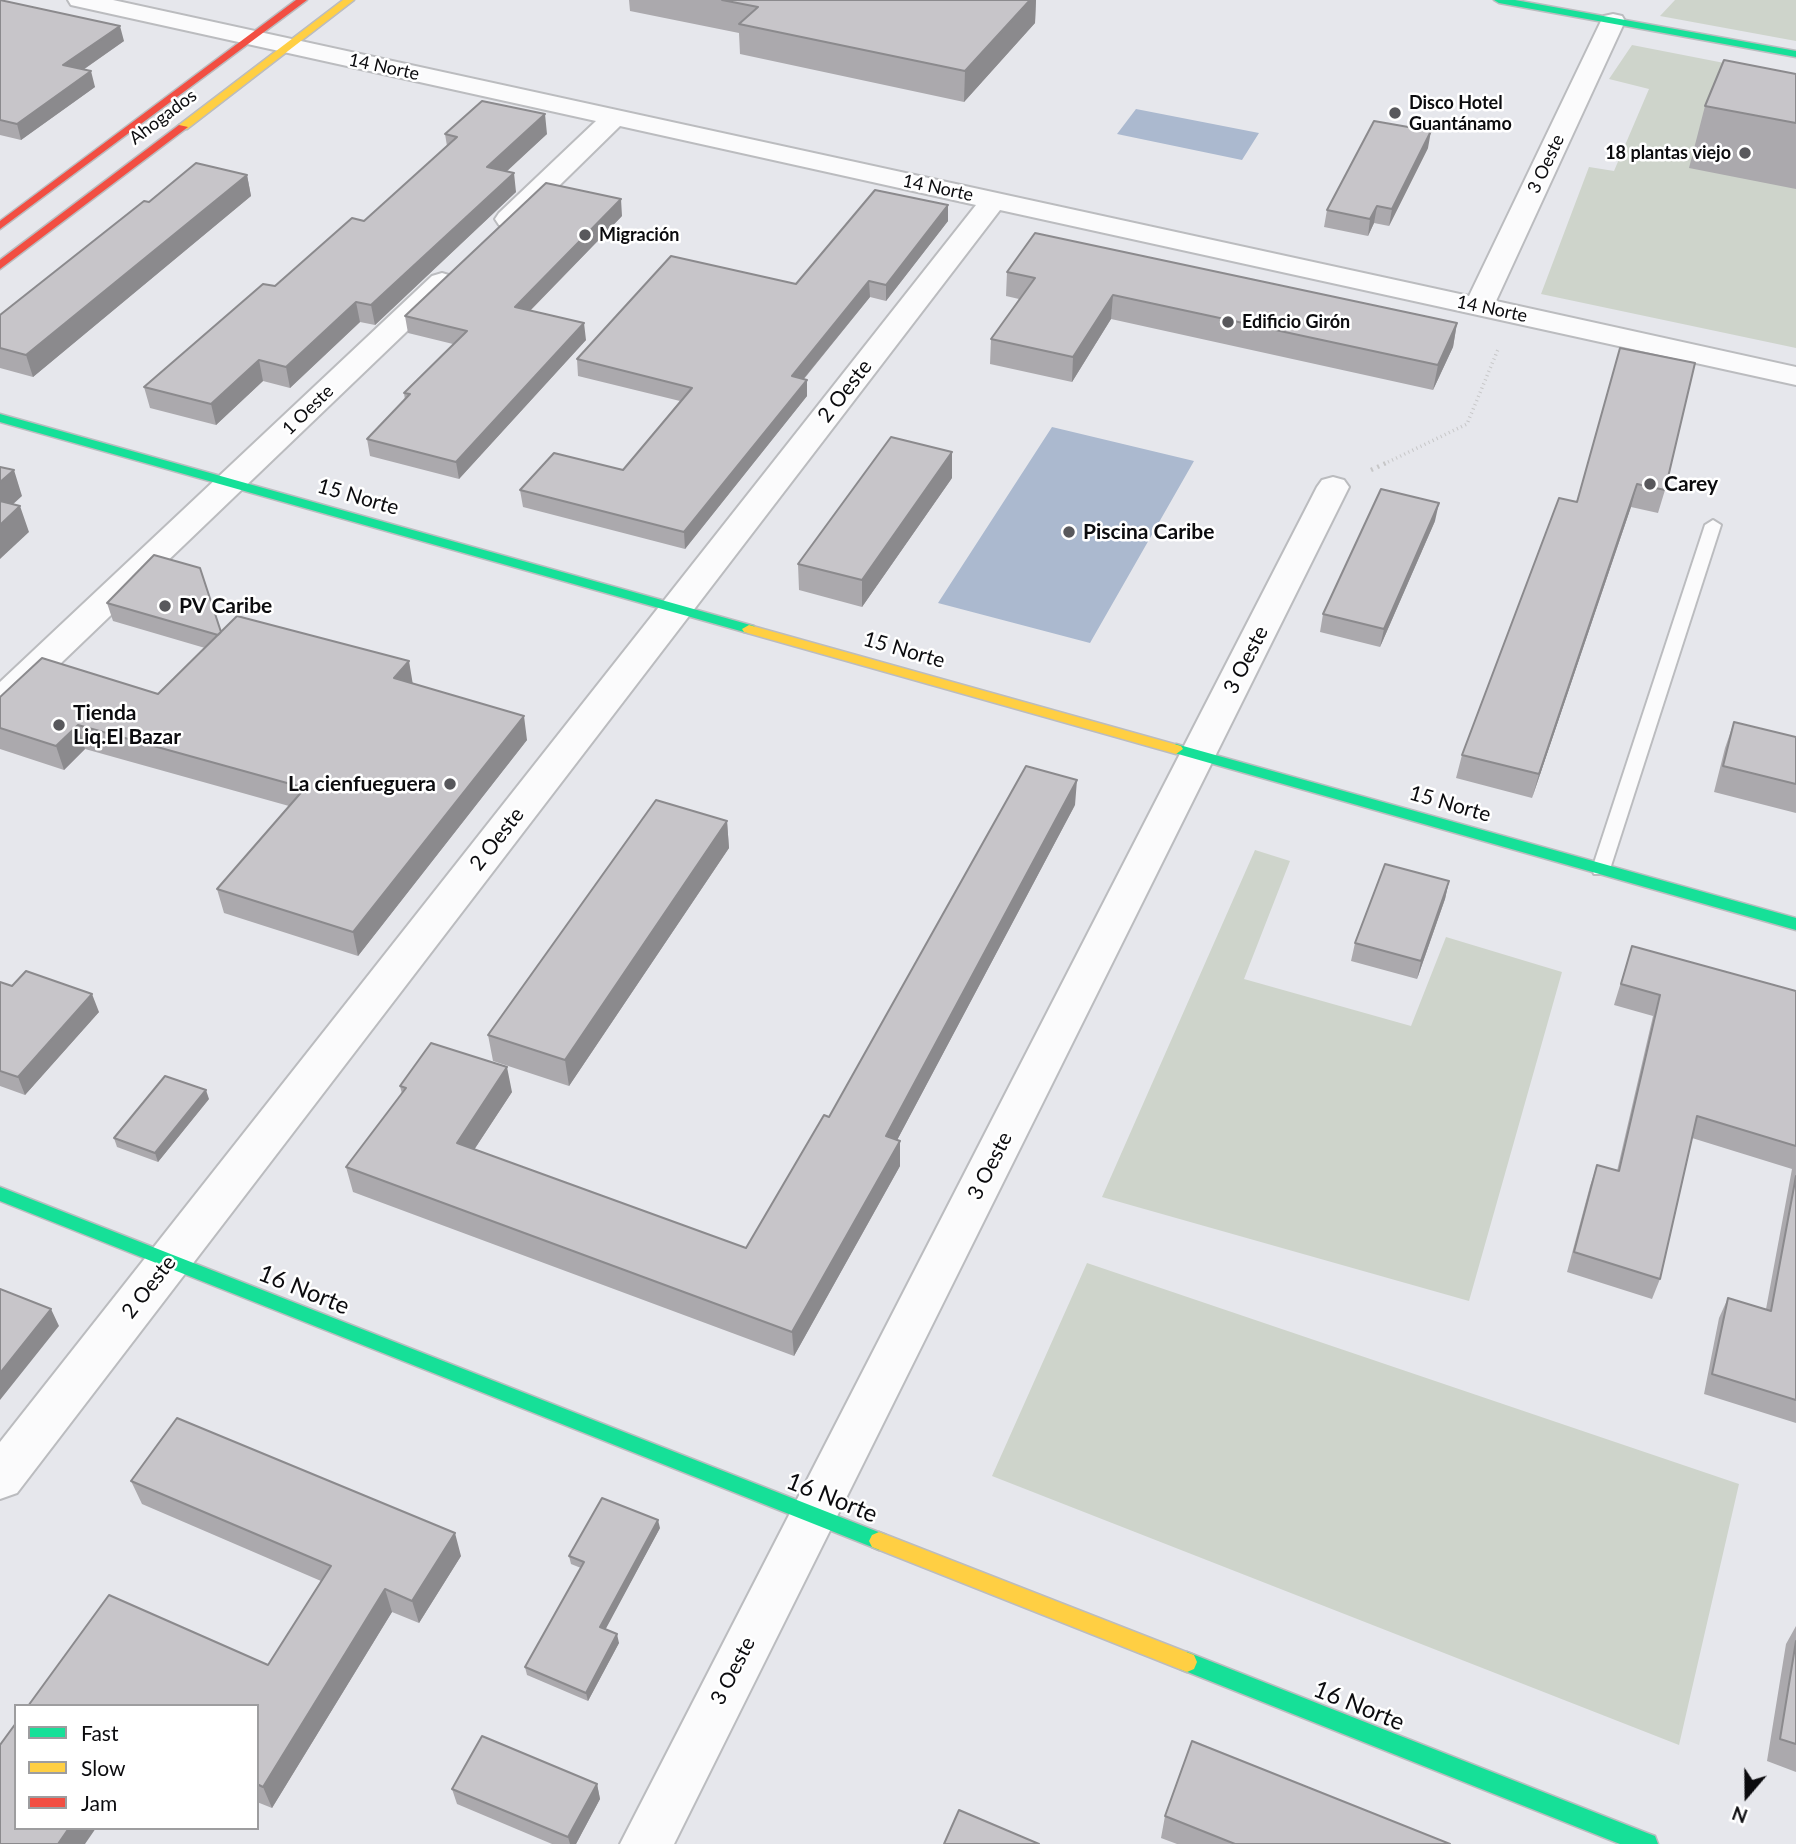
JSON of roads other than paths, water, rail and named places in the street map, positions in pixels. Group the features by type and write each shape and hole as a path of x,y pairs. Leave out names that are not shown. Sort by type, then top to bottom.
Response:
{"street":[{"name":"14 Norte","path":"80,0 1796,376"},
{"name":"Ahogados","path":"0,226 302,0"},
{"name":"Ahogados","path":"0,266 349,0"},
{"path":"1499,0 1796,54"},
{"name":"3 Oeste","path":"1479,306 1613,21"},
{"name":"1 Oeste","path":"0,702 615,117"},
{"name":"2 Oeste","path":"0,1478 994,200"},
{"name":"15 Norte","path":"0,418 1796,924"},
{"name":"3 Oeste","path":"646,1844 1333,487"},
{"name":"16 Norte","path":"0,1194 1647,1844"}],"lane":[{"path":"1601,869 1713,525"}],"water":[{"path":"1136,109 1259,133 1242,160 1117,134"},
{"name":"Piscina Caribe","path":"1052,427 1194,461 1090,643 938,603"}],"place":[{"name":"Disco Hotel Guantánamo","path":"1395,113"},
{"name":"18 plantas viejo","path":"1745,153"},
{"name":"Migración","path":"585,235"},
{"name":"Edificio Girón","path":"1228,322"},
{"name":"Carey","path":"1650,484"},
{"name":"Piscina Caribe","path":"1069,532"},
{"name":"PV Caribe","path":"165,606"},
{"name":"Tienda Liq.El Bazar","path":"59,725"},
{"name":"La cienfueguera","path":"450,784"}]}
